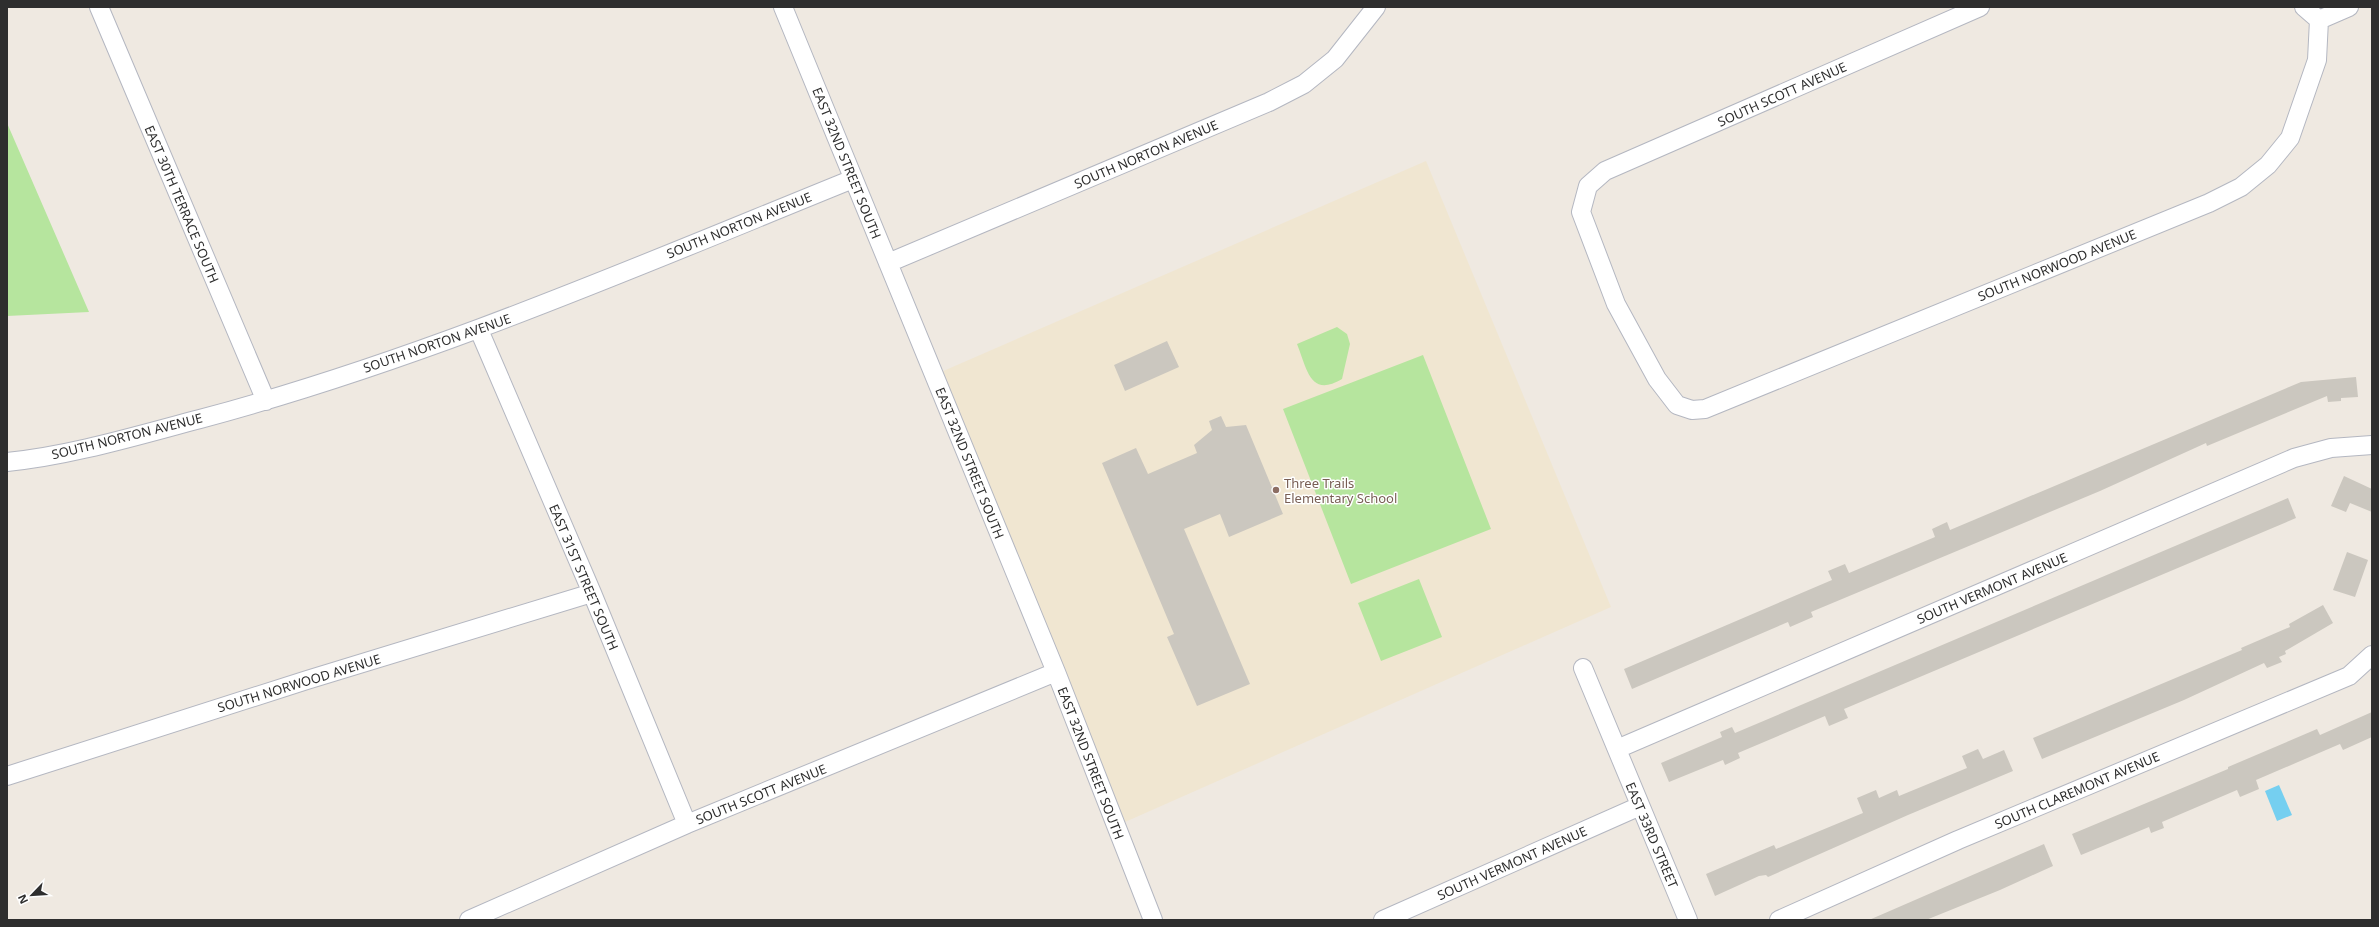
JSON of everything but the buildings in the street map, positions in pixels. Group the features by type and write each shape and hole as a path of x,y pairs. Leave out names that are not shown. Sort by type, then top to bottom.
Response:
{"street":[{"name":"EAST 30TH TERRACE SOUTH","path":"99,7 266,401"},
{"name":"EAST 32ND STREET SOUTH","path":"783,7 1056,672 1153,920"},
{"name":"SOUTH NORTON AVENUE","path":"888,263 1269,102 1304,84 1335,59 1376,7"},
{"name":"SOUTH SCOTT AVENUE","path":"1692,410 1677,405 1657,379 1616,304 1581,212 1588,186 1605,171 1980,7"},
{"path":"2304,7 2319,20 2349,7"},
{"name":"SOUTH NORWOOD AVENUE","path":"1692,410 1705,409 1720,403 2209,203 2241,187 2268,165 2290,138 2317,60 2319,20"},
{"name":"SOUTH NORTON AVENUE","path":"7,462 28,460 129,437 266,401 479,330 854,179"},
{"name":"EAST 31ST STREET SOUTH","path":"479,330 592,593 687,824"},
{"name":"SOUTH VERMONT AVENUE","path":"1617,750 2294,458 2331,448 2372,445"},
{"name":"SOUTH NORWOOD AVENUE","path":"7,776 307,680 592,593"},
{"name":"SOUTH CLAREMONT AVENUE","path":"1779,920 1958,840 2349,676 2372,655"},
{"name":"EAST 33RD STREET","path":"1583,668 1688,920"},
{"name":"SOUTH SCOTT AVENUE","path":"469,920 687,824 1056,672"},
{"name":"SOUTH VERMONT AVENUE","path":"1384,920 1640,806"}],"shaded area":[{"name":"Three Trails Elementary School","path":"1426,161 1611,607 1125,822 941,372"}],"green space":[{"path":"7,123 89,312 7,316"},
{"path":"1337,327 1347,334 1350,344 1342,379 1331,384 1323,385 1316,383 1307,371 1297,344"},
{"path":"1423,355 1491,529 1351,584 1283,409"},
{"path":"1419,579 1442,637 1381,661 1358,603"}],"water":[{"path":"2279,785 2292,815 2277,821 2265,791"}],"place":[{"name":"Three Trails Elementary School","path":"1276,490"}]}
